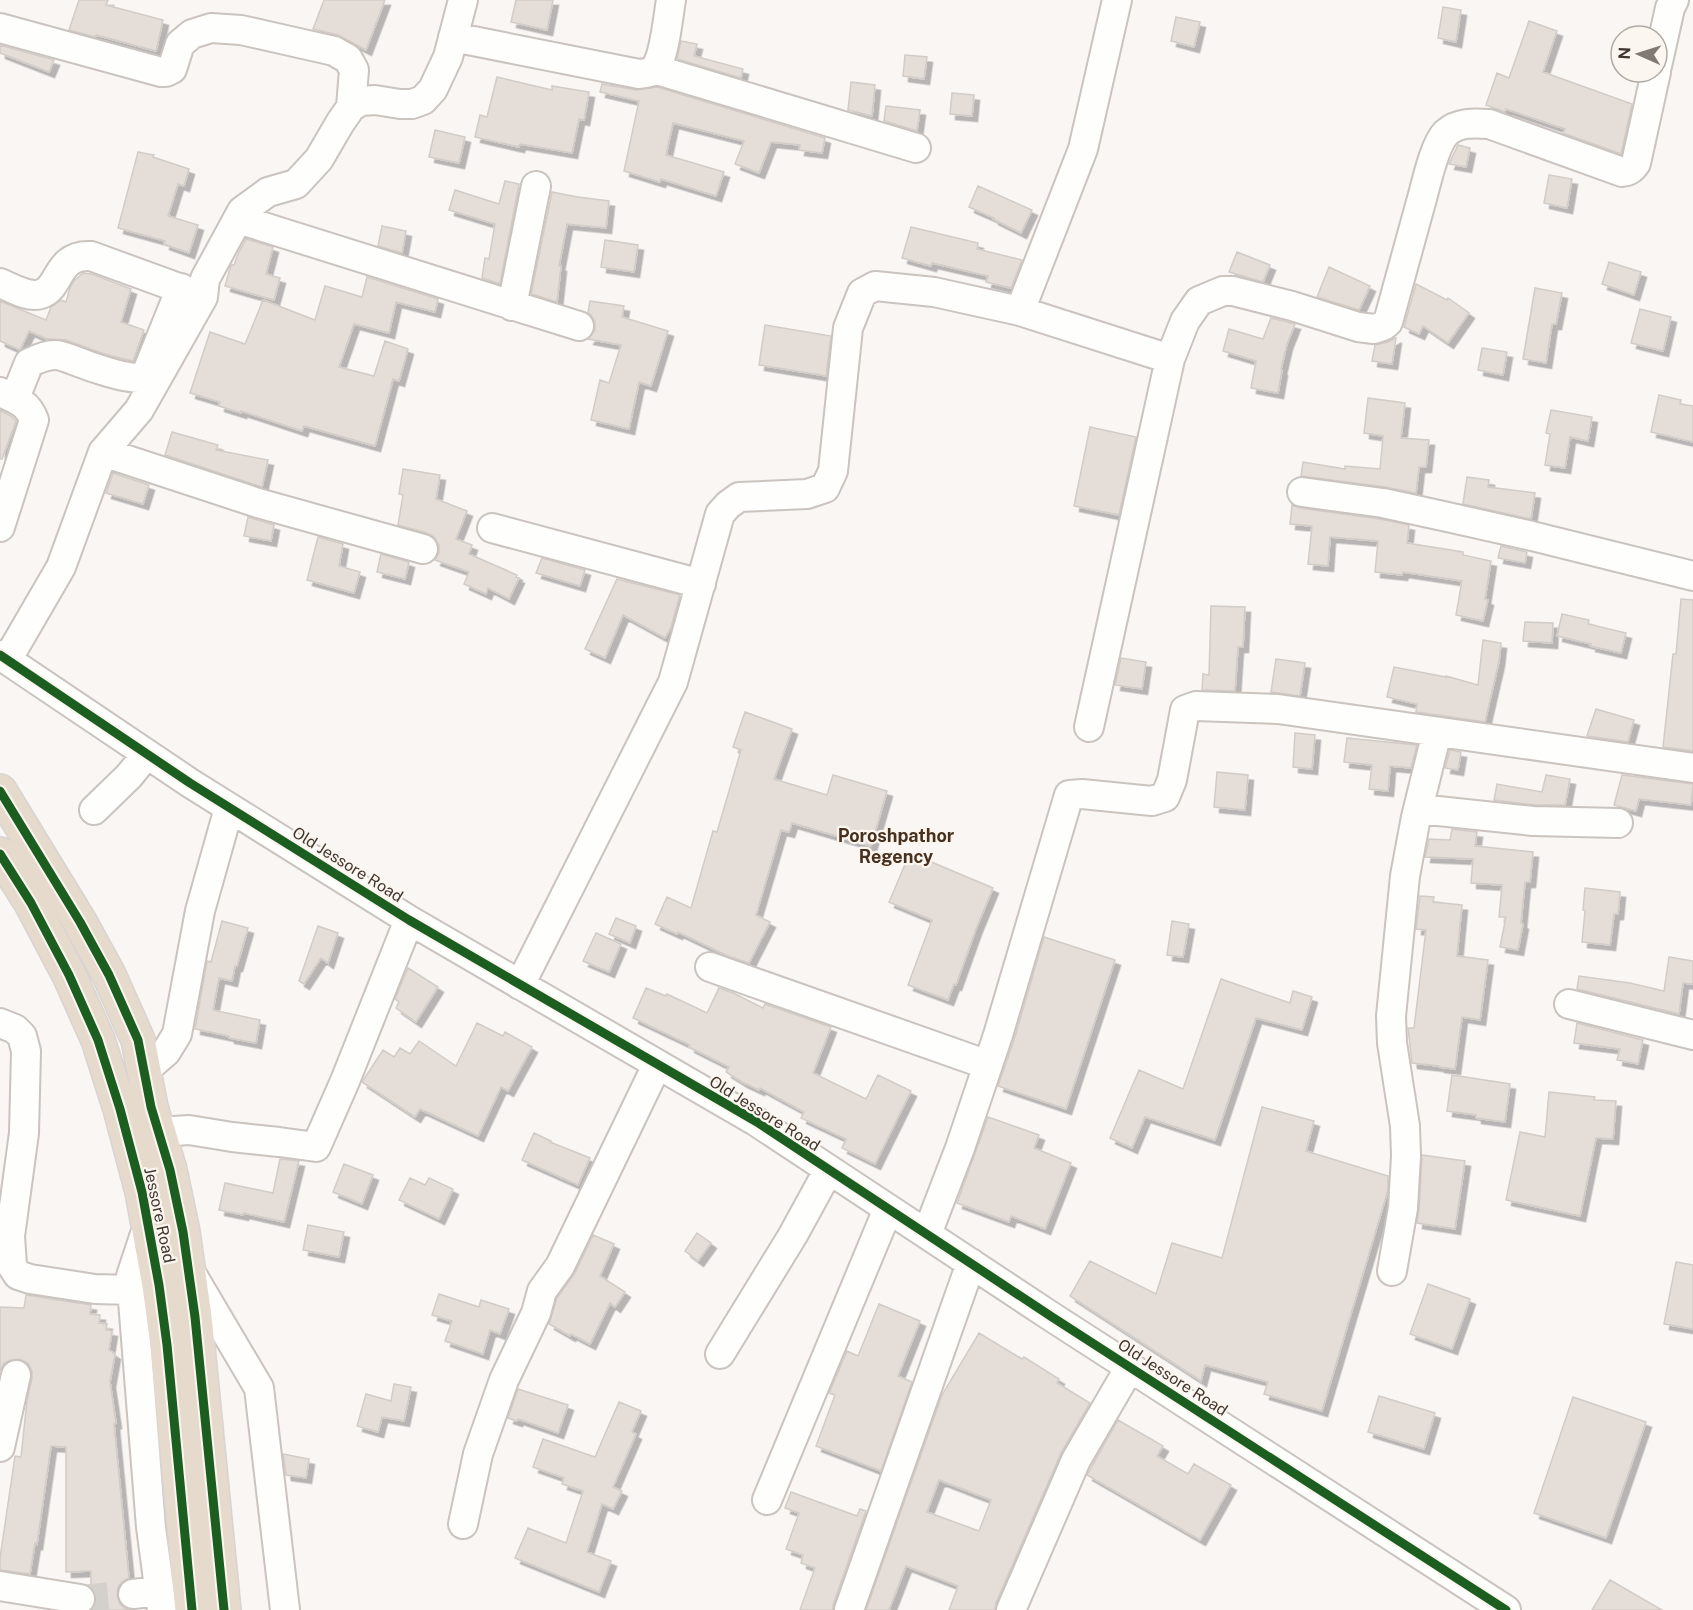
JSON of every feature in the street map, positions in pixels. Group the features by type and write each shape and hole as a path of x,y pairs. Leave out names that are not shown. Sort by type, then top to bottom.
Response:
{"highway":[{"path":"0,791 80,922 109,975 138,1040 151,1107 170,1170 183,1232 195,1317 224,1610"},
{"name":"Jessore Road","path":"0,854 31,903 69,975 98,1040 120,1109 142,1192 167,1345 192,1610"}],"street":[{"path":"0,527 34,420 30,410 7,395 29,363 57,354 97,369 132,378 145,377 192,292 205,279 242,211 268,192 296,184 319,159 351,107 362,101 375,100 412,104 423,100 433,89 448,57 463,0"},
{"path":"453,37 639,74 650,73 656,67 661,53 671,0"},
{"path":"1020,311 1083,149 1117,0"},
{"path":"1666,24 1674,0"},
{"path":"0,28 161,72 172,69 180,44 192,34 211,28 241,30 334,51 348,59 354,70 351,107"},
{"path":"654,69 916,148"},
{"path":"1089,727 1170,359 1185,321 1199,301 1223,291 1233,291 1292,306 1358,327 1374,329 1383,326 1388,322 1430,169 1439,142 1446,134 1456,126 1473,123 1489,124 1627,172 1636,163 1653,84"},
{"path":"512,306 536,186"},
{"path":"238,219 579,326"},
{"path":"0,283 16,290 40,294 48,290 69,262 80,255 91,256 192,292"},
{"path":"520,985 673,682 720,514 739,498 807,494 825,488 833,471 848,328 862,293 875,285 934,292 1020,311 1170,359"},
{"path":"4,657 61,567 103,452 139,410 192,292"},
{"path":"103,452 258,504 423,549"},
{"path":"1302,492 1383,503 1532,536 1693,576"},
{"path":"492,528 700,584"},
{"name":"Old Jessore Road","path":"4,657 229,808 409,920 757,1122 828,1171 1506,1610"},
{"path":"927,1234 960,1148 998,1035 1069,795 1082,794 1152,801 1165,797 1172,780 1185,710 1196,706 1278,709 1693,768"},
{"path":"1392,1271 1402,1208 1406,1156 1405,1125 1392,1043 1391,1016 1405,876 1437,732"},
{"path":"94,810 129,776 147,754"},
{"path":"144,1071 166,1052 177,1034 200,911 229,808"},
{"path":"1419,809 1533,821 1618,823"},
{"path":"159,1132 189,1130 316,1147 345,1081 409,920"},
{"path":"710,967 988,1065"},
{"path":"1569,1004 1693,1035"},
{"path":"0,1023 15,1029 22,1036 26,1051 24,1133 5,1230 12,1266 18,1275 30,1279 95,1289 132,1290"},
{"path":"463,1524 478,1454 504,1380 536,1313 542,1291 560,1266 657,1065"},
{"path":"720,1354 793,1236 828,1171"},
{"path":"767,1500 888,1209"},
{"path":"148,1225 131,1276 151,1527 151,1598"},
{"path":"849,1610 971,1263"},
{"path":"188,1269 259,1388 285,1610"},
{"path":"1011,1610 1076,1460 1130,1367"},
{"path":"0,1447 16,1375"},
{"path":"0,1586 80,1599"}],"building":[{"path":"79,0 108,0 106,5 163,20 156,51 69,30"},
{"path":"324,0 385,0 366,50 338,35 313,29"},
{"path":"516,0 553,0 547,30 511,22"},
{"path":"1443,7 1461,10 1456,42 1438,38"},
{"path":"1176,17 1200,22 1194,47 1171,41"},
{"path":"1529,21 1557,31 1543,72 1632,104 1621,154 1563,133 1565,129 1506,109 1505,112 1486,105 1497,73 1509,78"},
{"path":"681,41 697,44 694,56 743,69 741,78 677,59"},
{"path":"0,45 54,60 49,72 0,53"},
{"path":"905,55 927,57 924,79 903,76"},
{"path":"497,77 552,90 552,86 589,92 584,120 579,119 572,153 520,144 519,147 475,137 480,115 487,117"},
{"path":"851,82 875,85 872,116 848,110"},
{"path":"602,84 636,90 657,87 825,138 822,153 799,150 800,145 771,142 759,173 735,164 744,141 673,123 666,155 724,172 716,196 661,179 660,182 624,171 639,101 600,92"},
{"path":"952,93 974,95 972,116 950,114"},
{"path":"886,106 920,110 917,131 884,121"},
{"path":"435,130 465,137 459,163 429,157"},
{"path":"1458,145 1470,148 1466,167 1449,164"},
{"path":"138,152 154,155 153,157 189,169 184,186 178,184 168,216 198,225 189,253 164,244 165,241 118,228"},
{"path":"1549,175 1572,179 1567,208 1544,203"},
{"path":"505,181 519,184 500,284 482,278 485,258 489,259 495,224 449,210 455,190 499,204"},
{"path":"978,186 1032,210 1021,233 969,207"},
{"path":"552,192 609,201 606,228 567,224 559,266 561,266 557,302 531,294"},
{"path":"382,226 406,231 402,253 378,246"},
{"path":"911,227 978,243 977,249 1022,260 1011,288 986,282 988,276 932,263 931,266 902,258"},
{"path":"246,239 273,247 266,274 280,278 274,300 225,286 231,265 234,265"},
{"path":"605,240 638,245 634,272 601,267"},
{"path":"1237,252 1270,265 1263,282 1229,272"},
{"path":"1609,262 1641,272 1634,295 1602,284"},
{"path":"1329,267 1370,286 1359,310 1317,297"},
{"path":"83,273 92,274 131,289 121,322 144,330 133,361 104,354 66,340 47,339 29,331 20,350 0,341 0,301 46,320 51,307 61,300 66,302 74,281"},
{"path":"367,277 438,299 435,312 396,302 389,333 354,324 339,367 374,376 385,341 408,349 399,381 393,379 375,446 304,426 302,431 219,406 220,402 190,393 210,332 245,344 263,300 315,320 325,286 362,297"},
{"path":"1416,284 1447,300 1448,298 1469,313 1448,343 1423,326 1419,334 1404,327"},
{"path":"1535,288 1562,293 1556,324 1552,324 1546,363 1523,359"},
{"path":"590,301 624,306 622,317 668,331 651,386 639,382 629,429 591,420 600,380 609,383 621,345 588,339 595,330 595,322 588,313"},
{"path":"1640,309 1671,317 1663,351 1631,343"},
{"path":"1271,318 1295,324 1287,344 1278,393 1251,388 1256,361 1223,351 1229,329 1263,339"},
{"path":"765,325 831,336 826,376 759,365"},
{"path":"1396,338 1392,364 1372,361 1375,345"},
{"path":"1482,348 1507,352 1503,375 1478,370"},
{"path":"1659,395 1681,400 1680,404 1693,406 1693,442 1651,432"},
{"path":"1368,398 1405,403 1401,438 1429,440 1426,467 1419,467 1416,493 1301,476 1303,462 1345,469 1345,466 1380,469 1383,436 1364,433"},
{"path":"0,410 16,421 2,459 0,459"},
{"path":"1551,410 1592,417 1588,441 1570,437 1565,468 1545,465 1550,434 1546,433"},
{"path":"1090,427 1136,437 1119,515 1074,506"},
{"path":"172,432 218,445 216,450 268,460 262,487 165,455"},
{"path":"403,469 440,475 436,499 467,511 456,539 472,545 469,554 517,575 516,577 519,578 509,599 488,588 486,594 464,584 469,572 435,560 439,553 439,545 434,537 398,525 403,495 399,494"},
{"path":"113,473 149,485 143,504 106,493"},
{"path":"1467,477 1489,480 1488,487 1535,493 1531,519 1463,504"},
{"path":"1292,505 1409,525 1407,543 1463,552 1463,555 1491,561 1485,599 1488,600 1483,621 1456,615 1462,581 1403,572 1402,575 1375,572 1378,541 1330,537 1328,566 1308,564 1312,526 1290,524"},
{"path":"248,517 274,525 271,541 244,536"},
{"path":"318,537 343,544 339,566 360,572 354,593 307,580"},
{"path":"1501,546 1527,552 1525,563 1498,558"},
{"path":"381,554 409,562 405,579 377,572"},
{"path":"542,558 585,570 580,586 536,573"},
{"path":"617,579 680,595 671,627 665,638 623,615 605,658 585,649"},
{"path":"1681,599 1693,600 1693,751 1663,747"},
{"path":"1211,606 1245,607 1243,647 1238,647 1235,691 1202,690 1203,674 1209,675"},
{"path":"1562,614 1589,620 1588,624 1626,633 1621,653 1557,636"},
{"path":"1525,622 1553,623 1552,643 1523,641"},
{"path":"1483,640 1501,643 1485,722 1416,712 1417,704 1387,697 1394,667 1446,676 1478,685"},
{"path":"1121,658 1146,662 1142,689 1115,685"},
{"path":"1276,659 1305,663 1300,696 1271,692"},
{"path":"1596,709 1634,720 1628,742 1587,736"},
{"path":"745,712 792,729 774,779 827,795 833,775 887,791 871,846 792,823 789,832 781,830 756,915 770,922 749,963 655,924 667,897 691,908 713,831 717,832 741,750 733,747"},
{"path":"1295,733 1315,735 1312,769 1293,767"},
{"path":"1347,738 1417,745 1411,768 1390,766 1388,791 1369,789 1372,765 1344,762"},
{"path":"1450,750 1461,752 1458,770 1445,768"},
{"path":"1217,772 1248,775 1245,810 1214,807"},
{"path":"1546,775 1570,779 1565,805 1534,805 1494,800 1497,784 1542,792"},
{"path":"1622,775 1693,784 1691,805 1639,799 1636,811 1614,805"},
{"path":"1452,829 1477,832 1475,846 1533,852 1530,882 1525,882 1521,923 1523,924 1518,950 1500,947 1506,917 1499,917 1502,885 1471,883 1473,859 1425,857 1429,839 1450,840"},
{"path":"910,853 993,888 956,985 954,984 948,1000 908,985 932,920 889,902"},
{"path":"1585,888 1620,892 1618,914 1614,914 1610,945 1582,942"},
{"path":"1420,896 1434,897 1433,902 1462,905 1457,956 1488,960 1480,1020 1462,1017 1455,1069 1412,1063 1408,1028 1414,1028 1426,930 1416,929"},
{"path":"616,918 636,926 630,943 609,934"},
{"path":"222,921 248,928 232,981 219,978 213,1010 260,1020 256,1043 195,1029 207,961 211,962"},
{"path":"1172,921 1189,924 1183,957 1167,955"},
{"path":"318,926 338,933 328,963 321,958 304,984 299,981"},
{"path":"596,933 621,944 609,972 583,961"},
{"path":"1044,937 1115,960 1066,1109 998,1086"},
{"path":"1669,957 1693,961 1693,984 1683,983 1679,1014 1577,989 1579,976 1630,983 1664,991"},
{"path":"408,968 438,987 416,1022 396,1008 399,1002 395,999"},
{"path":"1221,979 1290,1003 1293,991 1312,997 1302,1030 1256,1018 1215,1140 1145,1117 1132,1148 1110,1138 1139,1070 1183,1089"},
{"path":"646,988 666,996 667,994 707,1013 719,988 763,1008 765,1004 831,1027 813,1073 866,1099 878,1075 911,1091 875,1164 842,1148 846,1139 801,1118 804,1112 760,1088 759,1090 742,1082 726,1072 729,1067 689,1047 690,1045 633,1018"},
{"path":"477,1023 503,1036 505,1032 532,1047 508,1091 501,1087 478,1136 420,1109 415,1117 362,1082 383,1050 394,1057 400,1048 410,1054 419,1041 456,1066"},
{"path":"1577,1023 1643,1040 1638,1064 1617,1060 1620,1049 1574,1043"},
{"path":"1452,1075 1510,1084 1505,1122 1447,1111"},
{"path":"1549,1092 1595,1097 1594,1100 1616,1101 1613,1139 1596,1138 1580,1216 1506,1200 1520,1132 1545,1137"},
{"path":"1262,1107 1314,1121 1306,1151 1388,1176 1388,1190 1322,1411 1264,1394 1268,1382 1205,1365 1201,1381 1070,1296 1090,1261 1156,1294 1172,1243 1222,1258"},
{"path":"988,1117 1039,1135 1034,1148 1071,1163 1045,1229 1011,1216 1009,1222 957,1203"},
{"path":"534,1133 590,1158 578,1185 522,1160"},
{"path":"1422,1155 1465,1161 1455,1229 1417,1223"},
{"path":"280,1159 299,1161 284,1222 219,1210 225,1183 273,1193"},
{"path":"344,1164 373,1175 362,1204 333,1192"},
{"path":"410,1178 425,1185 429,1178 453,1189 439,1219 399,1200"},
{"path":"308,1225 344,1232 339,1257 303,1250"},
{"path":"697,1233 711,1243 698,1261 685,1251"},
{"path":"593,1235 614,1244 600,1276 625,1292 615,1307 610,1303 590,1344 549,1324 557,1298 575,1273"},
{"path":"1676,1262 1693,1265 1693,1329 1664,1324"},
{"path":"1428,1284 1470,1299 1452,1349 1410,1334"},
{"path":"439,1294 479,1307 481,1300 509,1309 500,1334 490,1330 483,1354 445,1341 452,1321 432,1315"},
{"path":"26,1295 91,1305 90,1314 100,1315 99,1323 107,1324 106,1330 112,1331 109,1350 115,1354 110,1382 116,1423 114,1424 129,1578 118,1587 117,1595 120,1604 132,1610 92,1610 96,1601 91,1587 91,1571 66,1572 66,1447 51,1446 37,1544 35,1543 30,1574 0,1570 15,1456 21,1457 32,1371 28,1363 19,1359 4,1363 0,1371 0,1307 24,1308"},
{"path":"879,1304 920,1321 898,1376 912,1382 881,1471 816,1446 835,1395 829,1393 847,1351 858,1356"},
{"path":"979,1333 1059,1379 1057,1383 1090,1403 1061,1453 995,1610 949,1610 958,1586 906,1566 889,1610 866,1610 942,1395","holes":["939,1480 991,1500 979,1531 927,1512"]},
{"path":"394,1384 411,1387 404,1421 382,1417 378,1432 357,1426 366,1394 391,1401"},
{"path":"518,1389 568,1405 558,1433 518,1419 517,1421 508,1418"},
{"path":"1379,1396 1435,1413 1424,1449 1368,1432"},
{"path":"1573,1397 1646,1422 1606,1538 1534,1513"},
{"path":"619,1402 641,1411 632,1432 636,1434 613,1487 622,1491 613,1509 602,1504 587,1552 611,1561 599,1592 515,1558 528,1528 566,1543 583,1491 562,1484 564,1478 533,1467 543,1439 595,1457"},
{"path":"1118,1420 1163,1446 1157,1456 1188,1474 1194,1464 1231,1485 1200,1540 1087,1475"},
{"path":"283,1454 309,1459 306,1478 286,1475"},
{"path":"791,1492 857,1516 860,1509 866,1511 833,1610 800,1610 815,1568 801,1563 803,1555 786,1549 799,1513 785,1508"},
{"path":"1610,1580 1662,1610 1592,1610"}],"tunnel":[{"path":"80,1599 133,1594"}],"cycle path":[{"path":"0,655 190,783 409,920 757,1122 1052,1317 1506,1610"},
{"path":"0,791 80,922 109,975 138,1040 151,1107 170,1170 183,1232 195,1317 224,1610"},
{"path":"0,854 31,903 69,975 98,1040 120,1109 142,1192 167,1345 192,1610"}],"district":[{"name":"Poroshpathor Regency","path":"896,846"}]}
